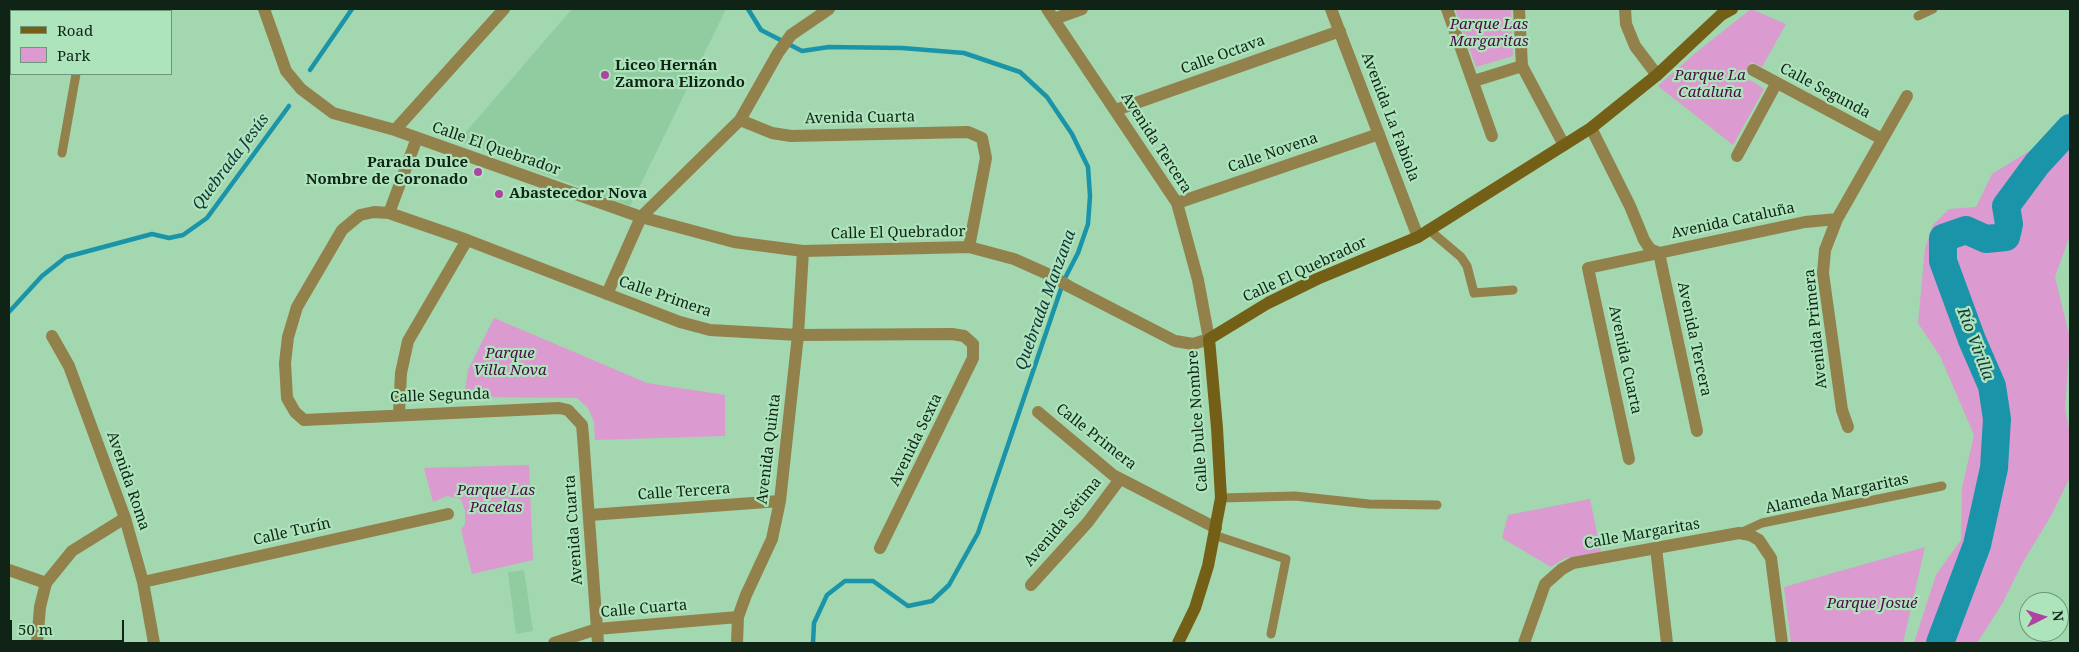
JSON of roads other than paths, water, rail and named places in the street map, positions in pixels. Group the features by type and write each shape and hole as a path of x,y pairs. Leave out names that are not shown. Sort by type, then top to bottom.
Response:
{"street":[{"name":"Calle El Quebrador","path":"264,9 286,71 300,89 333,113 395,130 641,217 734,242 803,251 969,247 1014,259 1050,275 1175,340 1193,344 1208,339 1268,303 1423,233 1591,128 1657,75 1721,15 1732,9"},
{"path":"395,130 504,9"},
{"path":"606,294 641,217 740,120 778,53 791,36 829,9"},
{"name":"Avenida Tercera","path":"1047,9 1177,203 1198,280 1208,339"},
{"path":"1054,19 1082,9"},
{"name":"Avenida La Fabiola","path":"1331,9 1379,134 1423,233"},
{"path":"1447,9 1492,136"},
{"path":"1519,9 1522,66 1564,145"},
{"path":"1625,9 1626,24 1635,46 1657,75"},
{"name":"Calle Octava","path":"1116,110 1340,31"},
{"path":"1474,81 1522,66"},
{"name":"Calle Segunda","path":"1753,70 1776,84 1882,138"},
{"path":"1737,156 1776,84"},
{"name":"Avenida Primera","path":"1848,427 1842,410 1823,273 1825,250 1838,219 1907,96"},
{"name":"Avenida Cuarta","path":"740,120 772,133 792,136 968,132 982,138 986,158 969,247"},
{"name":"Avenida Cataluña","path":"1591,128 1630,206 1644,240 1650,249 1659,253 1805,222 1838,219"},
{"name":"Calle Novena","path":"1177,203 1379,134"},
{"path":"389,213 417,138"},
{"name":"Calle Segunda","path":"389,213 374,212 360,215 342,230 297,307 288,337 285,363 287,398 295,412 304,420 399,414 559,408 568,410 575,417"},
{"name":"Calle Primera","path":"389,213 467,240 680,322 710,330 798,335 952,334 964,336 973,344"},
{"path":"399,414 401,373 408,340 467,240"},
{"name":"Avenida Quinta","path":"737,643 738,617 746,594 772,539 780,501 798,335 803,251"},
{"name":"Avenida Tercera","path":"1659,253 1697,431"},
{"name":"Avenida Cuarta","path":"1629,459 1588,268 1659,253"},
{"name":"Avenida Roma","path":"52,336 69,366 126,518 144,582 154,643"},
{"name":"Calle Dulce Nombre","path":"1178,643 1195,608 1208,566 1221,498 1218,428 1208,339"},
{"name":"Avenida Sexta","path":"880,548 966,374 973,358 973,344"},
{"name":"Calle Primera","path":"1038,412 1120,479 1215,531"},
{"name":"Avenida Cuarta","path":"575,417 582,425 598,643"},
{"name":"Avenida Sétima","path":"1031,585 1088,522 1120,479"},
{"name":"Calle Tercera","path":"590,515 780,501"},
{"name":"Calle Turín","path":"144,582 448,514"},
{"path":"37,643 40,607 46,583 72,551 126,518"},
{"path":"1739,533 1750,535 1759,540 1771,558 1782,643"},
{"name":"Calle Margaritas","path":"1524,643 1545,584 1554,575 1573,562 1739,533"},
{"path":"1656,548 1667,643"},
{"path":"9,570 46,583"},
{"name":"Calle Cuarta","path":"554,643 597,629 738,617"}],"lane":[{"path":"1918,16 1933,9"},
{"path":"62,153 76,75"},
{"path":"1423,233 1461,257 1467,266 1474,293 1513,290"},
{"name":"Alameda Margaritas","path":"1739,533 1762,523 1942,486"},
{"path":"1221,498 1295,496 1369,504 1437,505"},
{"path":"1215,531 1286,559 1271,634"}],"waterway":[{"name":"Quebrada Jesús","path":"310,70 352,9"},
{"name":"Quebrada Manzana","path":"748,9 761,30 802,51 829,47 902,48 964,53 1020,72 1047,97 1072,134 1088,167 1090,196 1088,224 1078,253 1064,280 978,533 949,585 932,601 908,606 873,581 845,581 827,595 814,623 813,643"},
{"name":"Quebrada Jesús","path":"9,312 42,276 66,257 152,234 169,238 183,235 207,218 289,106"},
{"name":"Río Virilla","path":"1940,643 1977,545 1994,468 1997,419 1992,386 1972,340 1943,261 1943,238 1966,230 1986,239 2006,237 2009,224 2006,206 2037,164 2070,128"}],"place":[{"name":"Liceo Hernán Zamora Elizondo","path":"605,75"},
{"name":"Parada Dulce Nombre de Coronado","path":"478,172"},
{"name":"Abastecedor Nova","path":"499,194"}],"park label":[{"name":"Parque Las Margaritas","path":"1489,34"},
{"name":"Parque La Cataluña","path":"1710,84"},
{"name":"Parque Villa Nova","path":"510,362"},
{"name":"Parque Las Pacelas","path":"496,500"},
{"name":"Parque Josué","path":"1872,604"}]}
